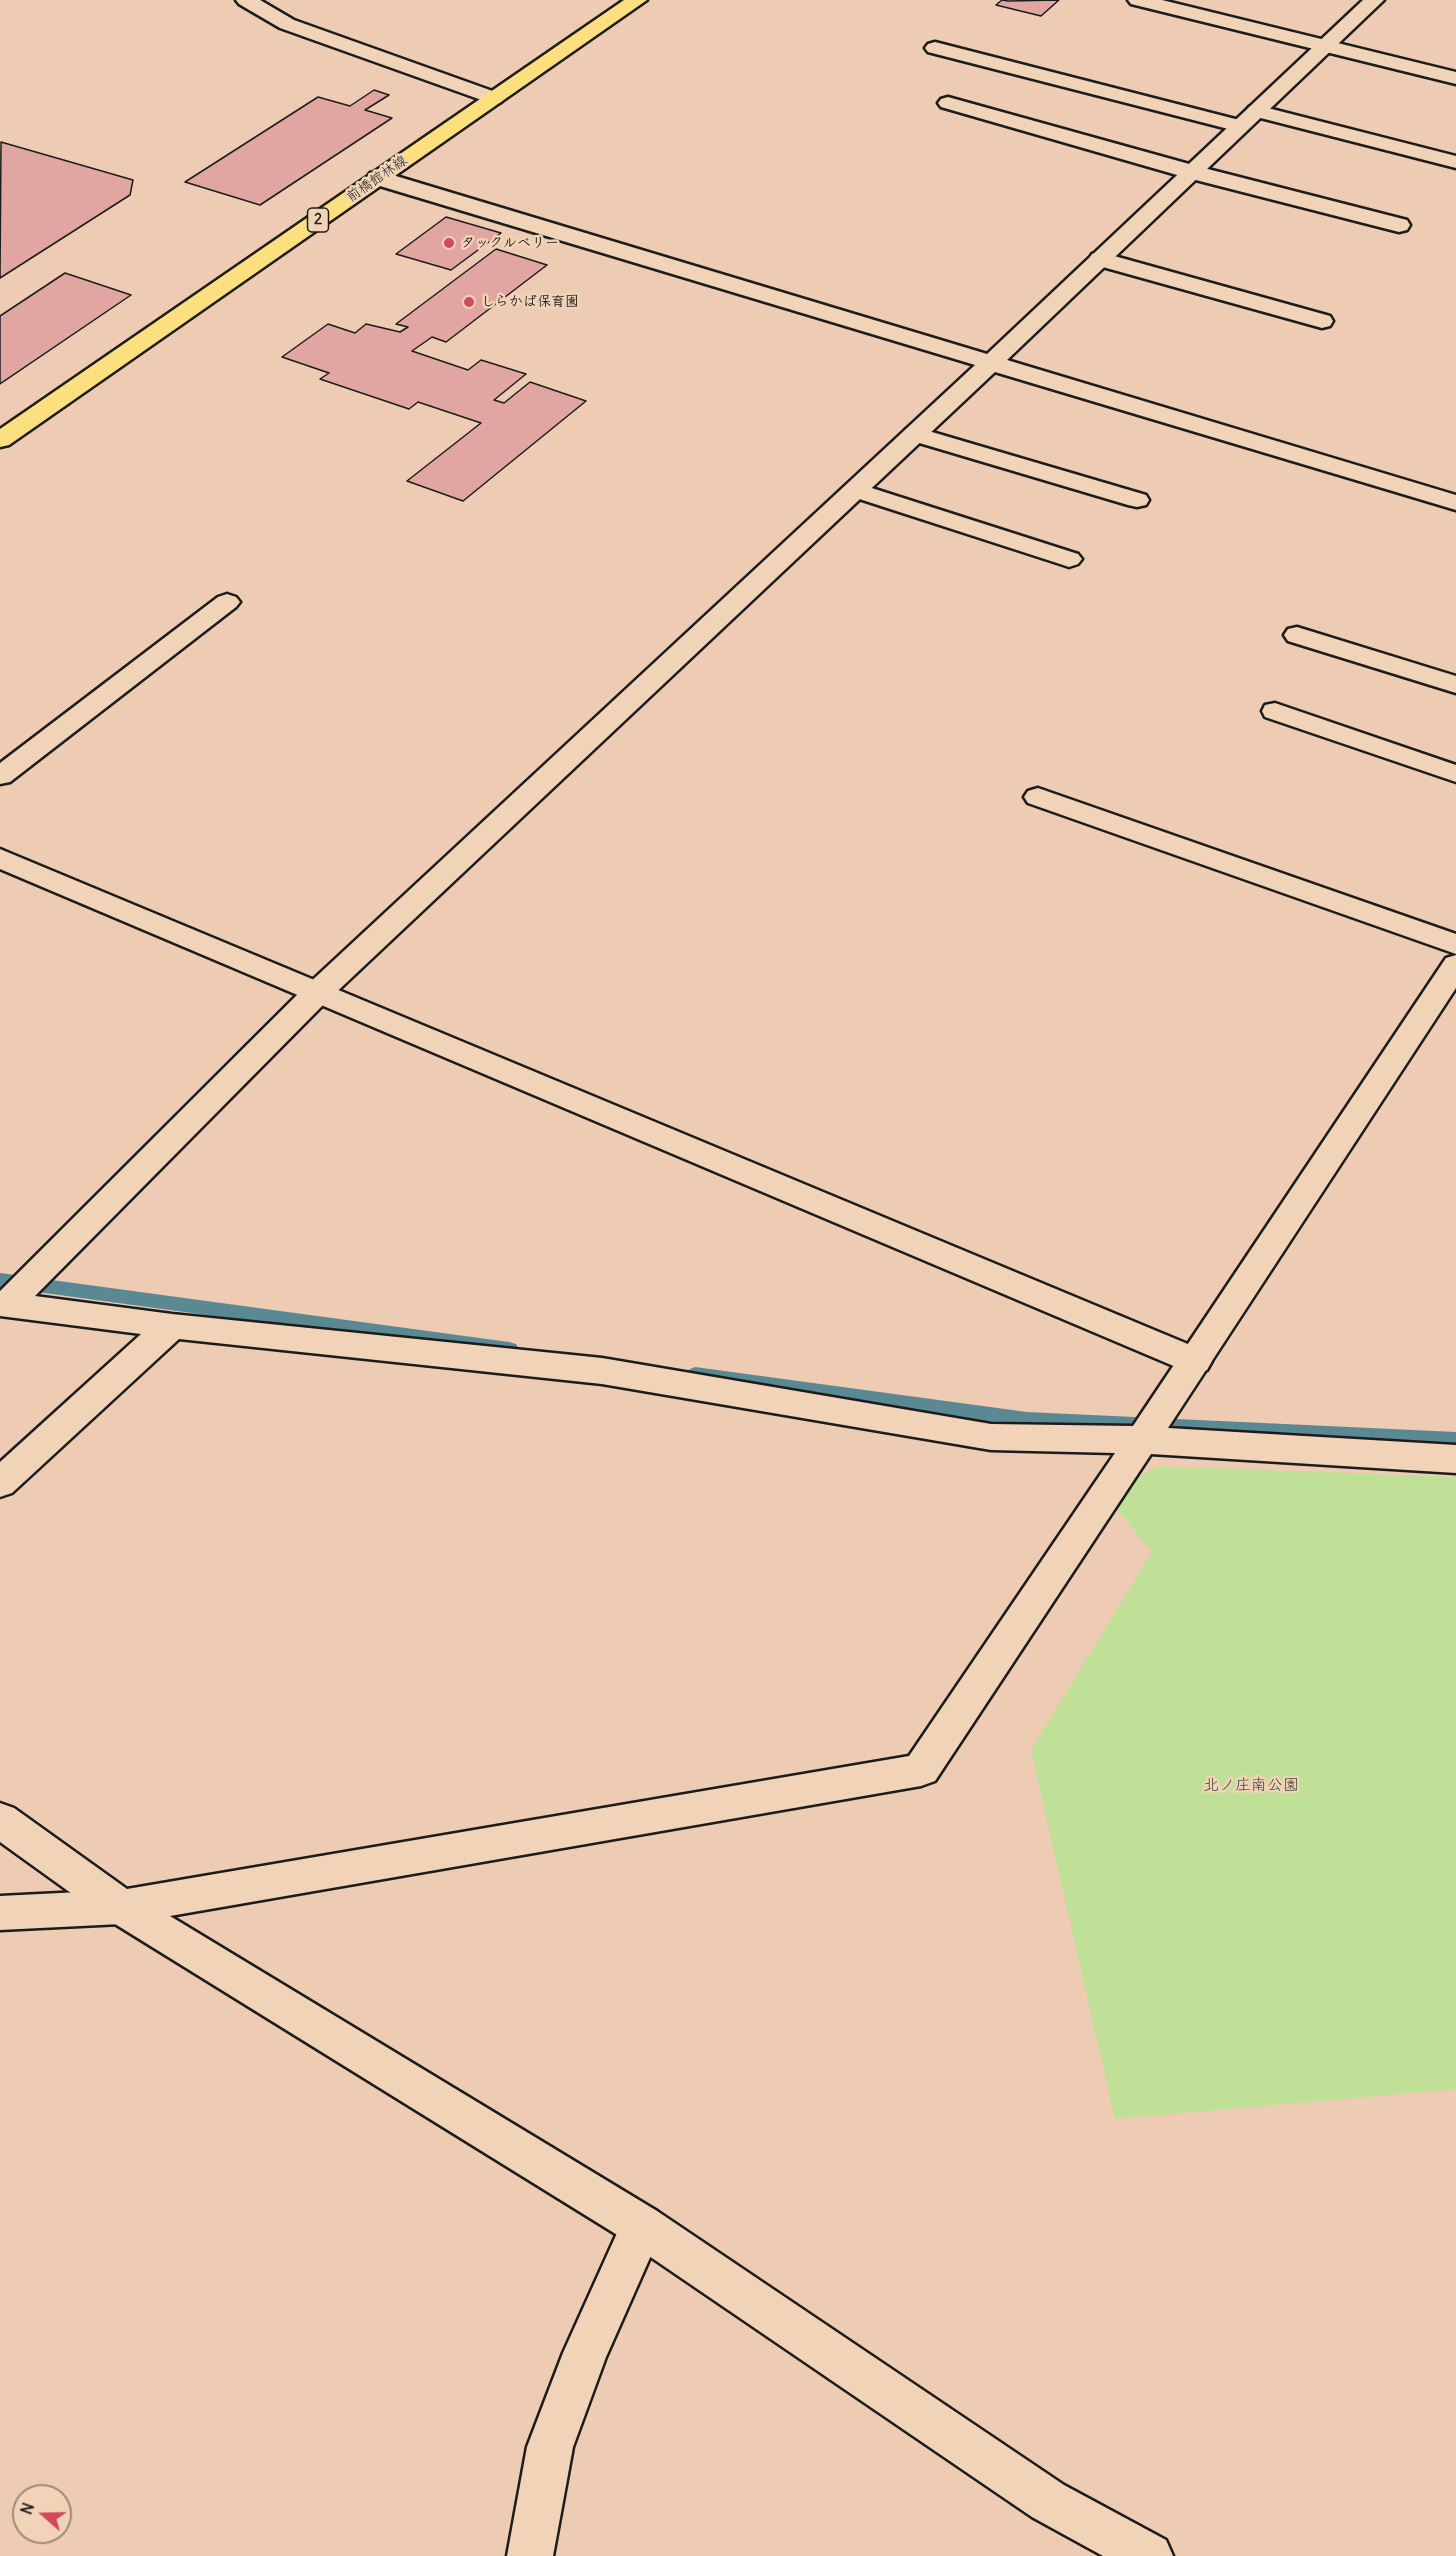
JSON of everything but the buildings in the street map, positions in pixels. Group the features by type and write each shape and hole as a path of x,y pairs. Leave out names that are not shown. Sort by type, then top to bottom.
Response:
{"main road":[{"name":"前橋館林線","path":"0,440 637,0"}],"street":[{"path":"246,0 287,24 494,98"},
{"path":"1138,0 1456,78"},
{"path":"3,1304 317,993 856,490 1374,0"},
{"path":"935,48 1240,126"},
{"path":"948,103 1192,172 1399,225"},
{"path":"1256,111 1456,162"},
{"path":"378,178 1456,503"},
{"path":"1100,259 1322,321"},
{"path":"915,434 1137,500"},
{"path":"856,490 1069,559"},
{"path":"0,776 226,602"},
{"path":"1297,635 1456,685"},
{"path":"1275,711 1456,774"},
{"path":"1038,797 1456,944"},
{"path":"0,858 1195,1361"},
{"path":"0,1912 121,1907 921,1770 1195,1361 1456,965"},
{"path":"3,1304 172,1326 602,1371 991,1437 1141,1440 1456,1459"},
{"path":"0,1484 172,1326"},
{"path":"0,1821 121,1907 642,2226 1048,2501 1150,2556"},
{"path":"530,2556 550,2447 585,2354 642,2226"}],"green space":[{"name":"北ノ庄南公園","path":"1157,1466 1456,1477 1456,2089 1115,2119 1031,1750 1152,1552 1116,1508 1134,1480"}],"waterway":[{"path":"0,1280 509,1349"},
{"path":"695,1375 1027,1420 1456,1440"}],"place":[{"name":"タックルベリー","path":"449,243"},
{"name":"しらかば保育園","path":"469,302"}]}
